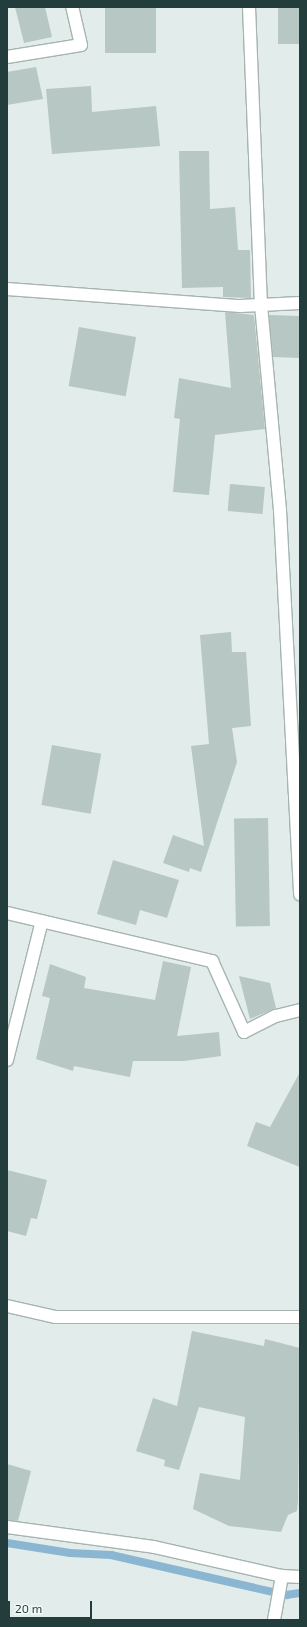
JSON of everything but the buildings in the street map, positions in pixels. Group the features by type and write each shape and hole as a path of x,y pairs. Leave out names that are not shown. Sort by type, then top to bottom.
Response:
{"street":[{"path":"7,57 81,45 72,7"},
{"path":"249,7 261,305 280,510 300,894"},
{"path":"7,289 240,306 300,303"},
{"path":"7,913 212,961 244,1032 276,1016 300,1010"},
{"path":"7,1060 42,921"},
{"path":"7,1306 55,1317 300,1317"},
{"path":"7,1527 154,1547 282,1576 300,1577"},
{"path":"274,1620 282,1576"}],"waterway":[{"path":"7,1543 70,1553 111,1555 286,1595 300,1593"}]}
